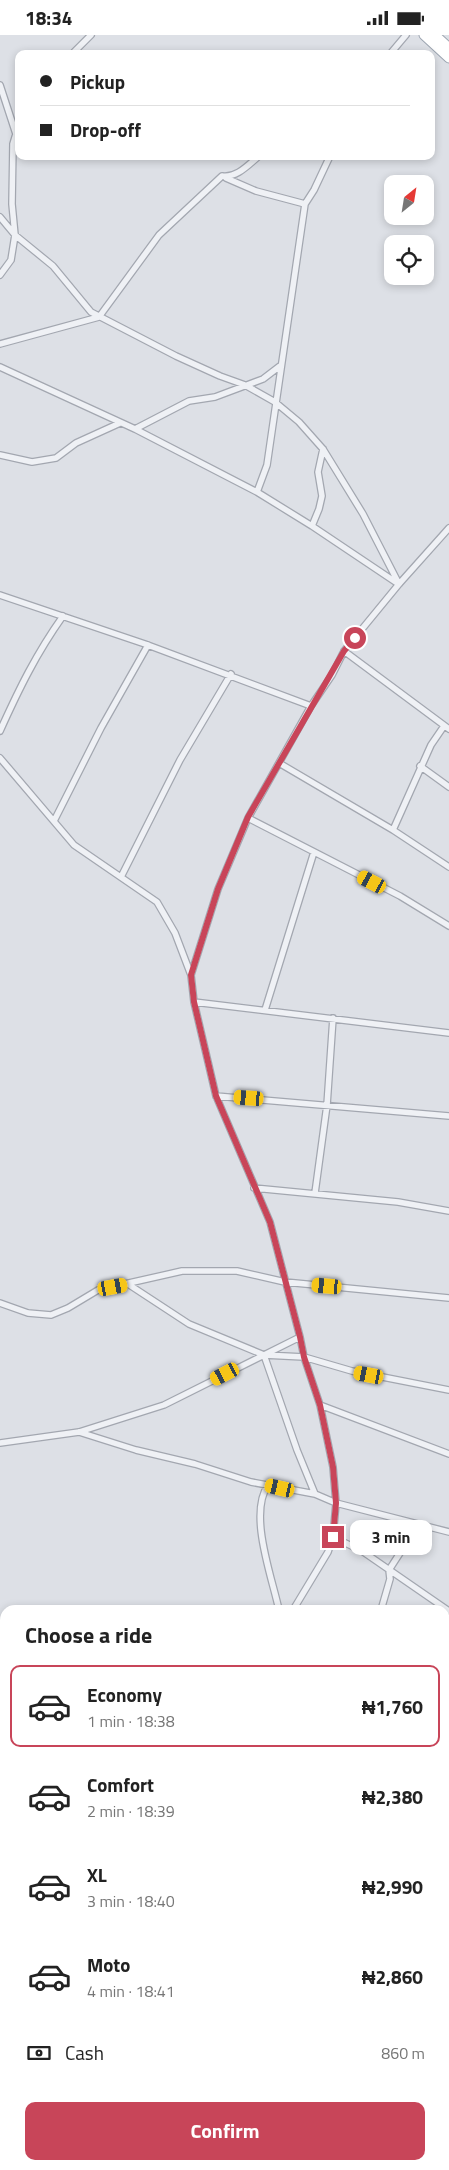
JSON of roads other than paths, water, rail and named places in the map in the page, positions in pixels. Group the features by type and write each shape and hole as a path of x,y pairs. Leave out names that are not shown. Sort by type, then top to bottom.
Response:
{"main road":[{"path":"424,35 449,58"},
{"path":"435,35 449,48"}],"street":[{"path":"76,50 91,35"},
{"path":"393,50 406,35"},
{"path":"0,85 15,131"},
{"path":"0,275 11,260 15,235 12,203 13,144 15,137"},
{"path":"222,176 230,177 236,174 254,160"},
{"path":"257,493 267,465 305,205 328,160"},
{"path":"222,176 256,191 305,205"},
{"path":"0,345 99,317 159,235 222,176"},
{"path":"0,217 15,235 53,266 85,305 99,317 176,356 245,385 275,403 299,422 323,449 363,514 399,584"},
{"path":"0,367 135,429 257,493 312,526 399,584"},
{"path":"135,429 189,401 215,397 263,379 280,367"},
{"path":"0,455 32,462 56,458 76,443 120,423"},
{"path":"312,526 322,496 318,472 323,449"},
{"path":"191,975 218,889 248,817 279,763 332,675 344,651 399,584 449,529"},
{"path":"0,595 231,674 312,706"},
{"path":"0,731 20,685 41,647 63,616"},
{"path":"54,821 101,728 148,645"},
{"path":"344,651 446,728 431,745 420,766 393,830"},
{"path":"121,877 180,759 231,674"},
{"path":"0,757 74,845 157,903 175,933 191,975 194,1002 216,1096 270,1222 304,1357 320,1405 333,1467 336,1503 333,1537 328,1552 296,1605"},
{"path":"279,763 393,830 449,867"},
{"path":"420,766 449,787"},
{"path":"248,817 400,896 449,926"},
{"path":"265,1010 314,852"},
{"path":"194,1002 449,1033"},
{"path":"315,1193 327,1105 333,1018"},
{"path":"216,1096 449,1116"},
{"path":"254,1188 398,1202 449,1211"},
{"path":"0,1303 28,1313 51,1315 68,1308 98,1290 182,1271 237,1271 285,1282 449,1298"},
{"path":"128,1284 189,1324 264,1355 304,1357 352,1371 449,1390"},
{"path":"0,1443 79,1432 164,1405 300,1337"},
{"path":"264,1355 315,1494"},
{"path":"320,1405 449,1454"},
{"path":"79,1432 136,1450 196,1464 268,1485 315,1494 336,1503 449,1532"},
{"path":"268,1485 263,1492 259,1506 278,1605"},
{"path":"382,1605 390,1579 389,1570 418,1525"},
{"path":"333,1537 362,1551 440,1605"}]}
